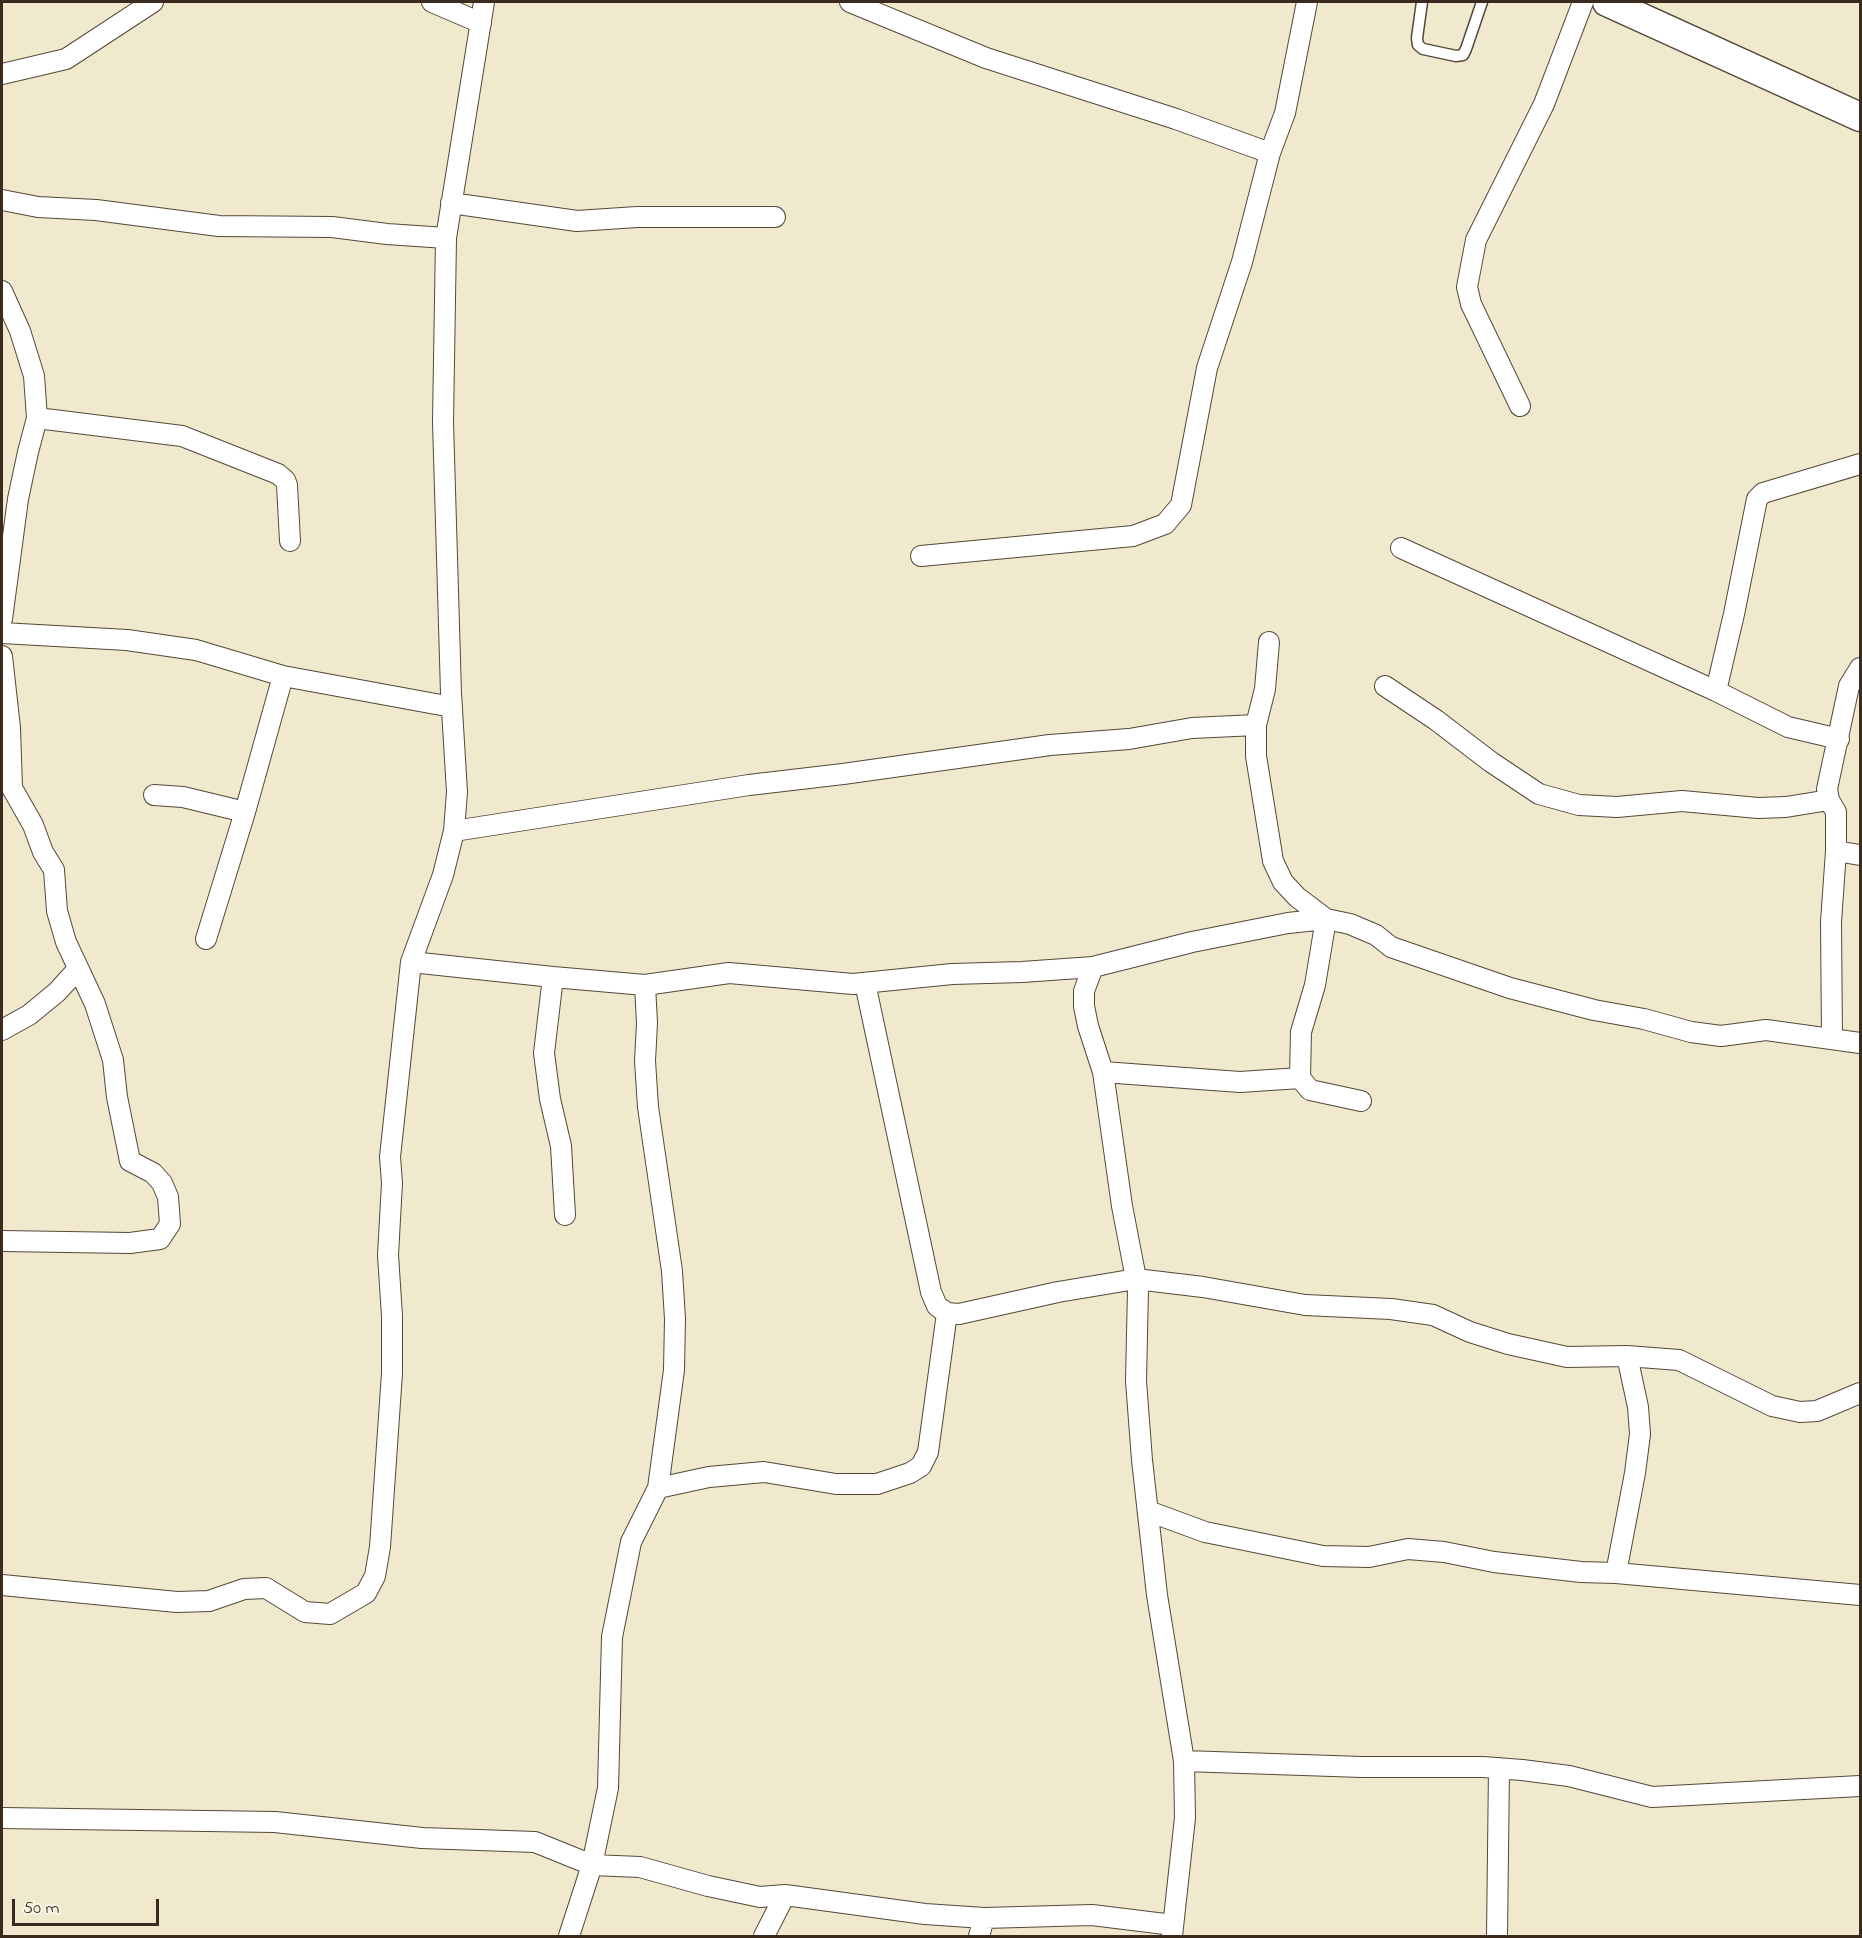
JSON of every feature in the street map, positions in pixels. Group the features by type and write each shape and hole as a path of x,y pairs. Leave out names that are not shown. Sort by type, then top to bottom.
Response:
{"street":[{"path":"2,74 66,59 153,2"},
{"path":"432,2 481,23"},
{"path":"2,1585 177,1602 208,1601 244,1589 266,1588 305,1612 330,1614 366,1593 375,1576 380,1546 392,1373 392,1307 388,1255 392,1183 390,1157 411,962 443,875 454,831 458,792 452,707 443,422 446,238 484,2"},
{"path":"850,2 986,58 1176,119 1270,153"},
{"path":"921,556 1133,536 1166,524 1181,505 1207,368 1242,262 1270,153 1285,113 1307,2"},
{"path":"1520,406 1471,304 1467,287 1476,240 1544,104 1583,2"},
{"path":"1607,2 1860,117"},
{"path":"2,200 38,207 129,214 219,226 314,226 446,238"},
{"path":"451,203 577,222 637,217 775,217"},
{"path":"2,291 20,331 34,376 38,418 18,499 2,619"},
{"path":"38,418 182,436 278,474 287,485 290,541"},
{"path":"1716,691 1757,499 1763,493 1860,464"},
{"path":"1401,548 1716,691 1788,727 1839,739"},
{"path":"2,633 128,640 196,651 284,676 452,707"},
{"path":"1269,642 1265,689 1256,726 1256,756 1273,861 1283,882 1297,897 1326,919"},
{"path":"2,656 10,728 7,789 33,825 43,852 54,870 57,910 66,942 95,1004 113,1060 117,1097 130,1161 153,1173 162,1183 168,1197 170,1224 160,1239 130,1243 2,1241"},
{"path":"1832,1038 1831,922 1836,812 1829,800 1827,789 1849,686 1860,668"},
{"path":"206,939 284,676"},
{"path":"1385,686 1539,794 1579,805 1617,807 1682,801 1758,808 1786,807 1829,800"},
{"path":"454,831 749,785 1050,745 1129,739 1191,728 1256,726"},
{"path":"154,795 183,797 245,812"},
{"path":"1836,851 1860,855"},
{"path":"1326,919 1315,985 1301,1032 1300,1078 1310,1090 1360,1101"},
{"path":"411,962 645,985 729,973 853,984 952,974 1093,967 1192,942 1288,923 1326,919 1350,924 1376,934 1391,947 1510,988 1594,1010 1711,1035 1721,1036 1766,1030 1860,1043"},
{"path":"2,1818 275,1822 422,1838 535,1842 592,1865 640,1867 708,1886 760,1897 785,1896 925,1914 981,1927 1092,1915 1173,1931 1185,1818 1184,1761 1157,1595 1138,1420 1136,1343 1138,1289 1122,1206 1103,1072 1084,1006 1084,991 1093,967"},
{"path":"2,1030 29,1015 57,992 78,969"},
{"path":"553,977 544,1053 550,1099 561,1146 565,1215"},
{"path":"865,983 931,1292 937,1306 947,1313 959,1314 1058,1292 1136,1279 1203,1287 1305,1305 1391,1309 1433,1315 1470,1332 1508,1344 1567,1357 1627,1356 1679,1360 1772,1406 1800,1412 1817,1411 1860,1393"},
{"path":"569,1936 592,1865 608,1788 612,1637 631,1542 658,1488 674,1371 675,1319 672,1271 648,1107 645,1061 647,1023 645,985"},
{"path":"1103,1072 1240,1082 1300,1078"},
{"path":"658,1488 709,1477 764,1472 836,1484 877,1484 910,1473 921,1466 928,1452 947,1313"},
{"path":"1616,1573 1640,1434 1638,1407 1627,1356"},
{"path":"1148,1511 1204,1532 1323,1556 1370,1557 1408,1549 1581,1572 1616,1573 1860,1595"},
{"path":"1184,1761 1362,1767 1499,1768 1569,1776 1652,1797 1860,1786"},
{"path":"1497,1936 1499,1768"},
{"path":"764,1936 785,1896"}],"lane":[{"path":"1422,2 1418,45 1423,50 1455,56 1463,55 1467,49 1482,2"}]}
